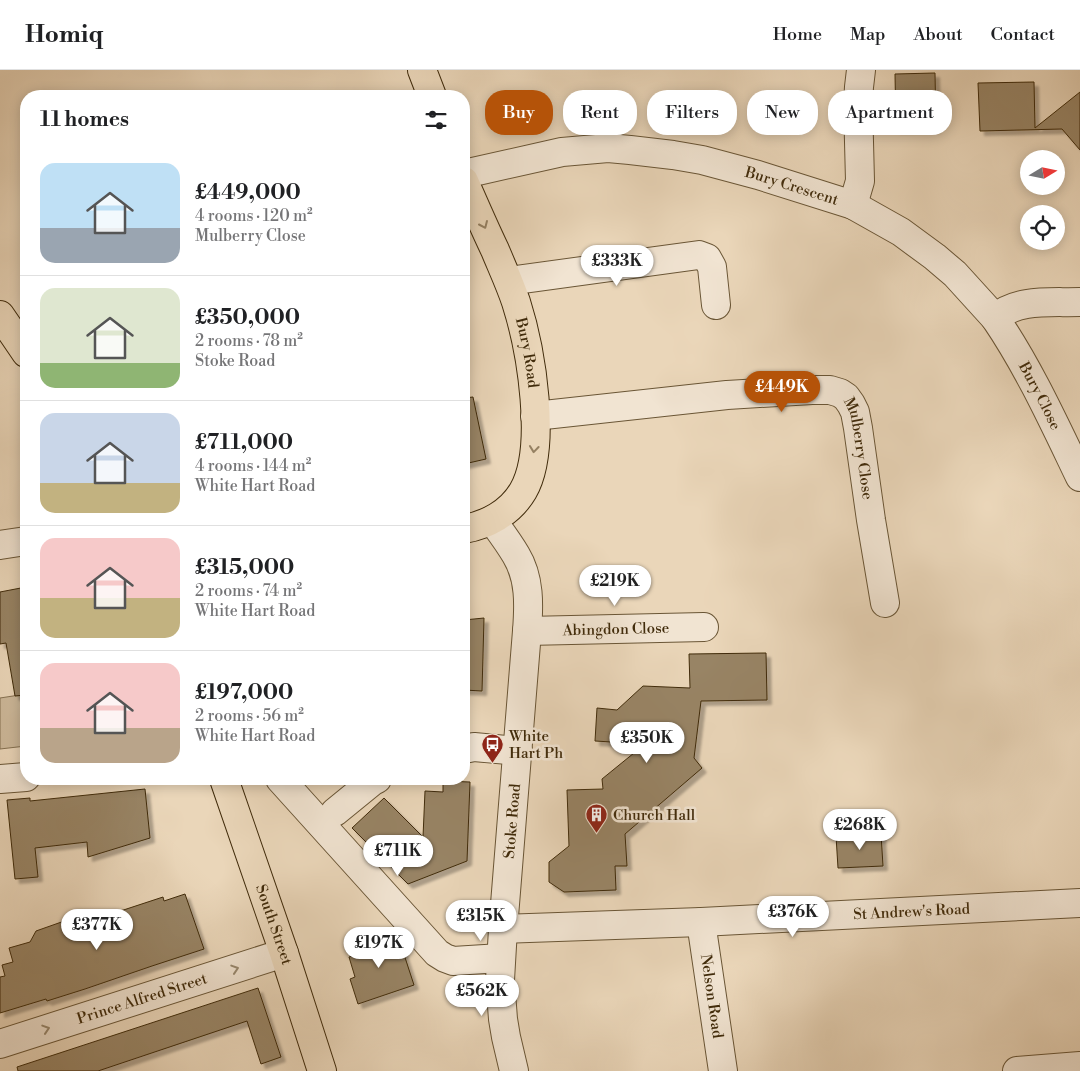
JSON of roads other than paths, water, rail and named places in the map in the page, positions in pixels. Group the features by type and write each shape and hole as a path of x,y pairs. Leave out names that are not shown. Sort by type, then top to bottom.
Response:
{"main road":[{"path":"422,70 430,90"},
{"name":"Bury Road","path":"470,194 509,281 516,303 527,346 533,382 535,416 535,444 532,466 522,492 516,501 501,515 470,528"},
{"path":"0,314 20,344"},
{"name":"South Street","path":"226,785 322,1071"}],"street":[{"path":"854,205 860,181 858,103 861,70"},
{"name":"Bury Crescent","path":"470,173 562,152 598,149 630,150 673,155 758,174 854,205 900,232 955,274 994,318"},
{"path":"509,281 699,254 707,258 712,267 716,305"},
{"path":"994,318 1002,312 1022,304 1080,302"},
{"name":"Bury Close","path":"994,318 1005,332 1028,373 1080,477"},
{"name":"Mulberry Close","path":"535,416 726,395 812,390 830,390 840,393 846,397 855,412 885,602"},
{"name":"Stoke Road","path":"492,520 516,554 524,572 528,597 500,990 506,1037 514,1071"},
{"path":"0,545 20,542"},
{"name":"Abingdon Close","path":"527,631 704,627"},
{"path":"470,748 518,751"},
{"path":"0,779 20,777"},
{"path":"285,785 437,952 453,960 501,958"},
{"path":"335,812 368,785"},
{"name":"St Andrew's Road","path":"503,929 701,922 1080,903"},
{"name":"Nelson Road","path":"701,922 722,1071"},
{"name":"Prince Alfred Street","path":"0,1044 284,953"},
{"path":"1017,1071 1080,1066"}],"place":[{"name":"White Hart Ph","path":"493,764"},
{"name":"Church Hall","path":"597,834"}]}
